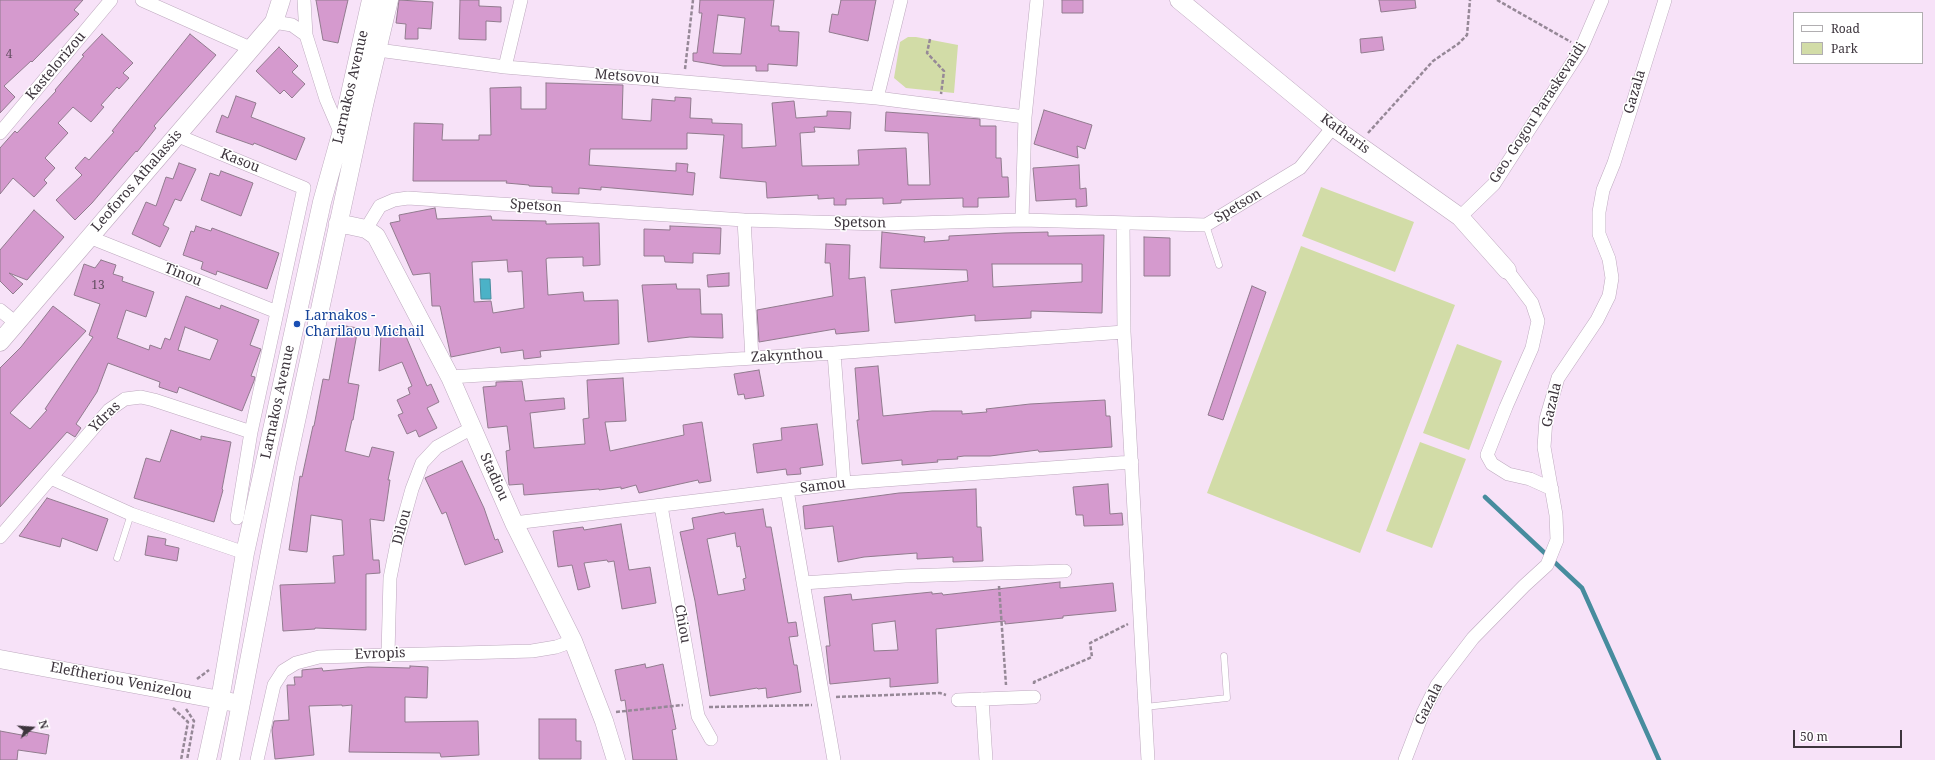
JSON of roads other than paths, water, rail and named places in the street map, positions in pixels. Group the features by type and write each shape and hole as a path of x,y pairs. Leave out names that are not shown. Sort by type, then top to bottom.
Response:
{"main road":[{"path":"274,22 281,0"},
{"name":"Larnakos Avenue","path":"207,760 220,700 245,553 322,202 341,134 371,0"},
{"name":"Larnakos Avenue","path":"230,760 287,463 338,223 389,0"},
{"name":"Katharis","path":"1179,0 1333,127 1460,217 1508,270"},
{"name":"Leoforos Athalassis","path":"0,342 250,48 274,22"},
{"path":"338,223 366,229"},
{"name":"Stadiou","path":"366,229 376,236 380,243 450,377 514,523 573,641 602,714 616,760"},
{"name":"Eleftheriou Venizelou","path":"0,659 241,704"}],"street":[{"name":"Kastelorizou","path":"0,133 111,0"},
{"path":"142,0 250,48"},
{"path":"304,0 306,35 326,100 341,134"},
{"path":"505,66 521,0"},
{"path":"877,98 901,0"},
{"path":"1022,220 1025,117 1037,0"},
{"name":"Geo. Gogou Paraskevaidi","path":"1460,217 1494,184 1582,48 1602,0"},
{"name":"Gazala","path":"1405,760 1423,713 1437,685 1473,638 1524,586 1547,565 1557,540 1552,489 1544,447 1546,419 1558,378 1597,320 1609,296 1612,278 1609,259 1599,234 1599,212 1603,190 1614,162 1665,0"},
{"path":"274,22 292,25 306,35"},
{"name":"Metsovou","path":"378,50 505,66 877,98 1025,117"},
{"name":"Spetson","path":"366,229 380,206 394,200 408,198 744,220 880,224 1022,220 1206,225 1300,168 1333,127"},
{"name":"Kasou","path":"176,135 304,188 277,312"},
{"path":"744,220 752,358"},
{"path":"1123,223 1124,332 1148,760"},
{"name":"Tinou","path":"89,237 277,312"},
{"path":"1508,270 1532,303 1538,321 1532,348 1487,454 1492,464 1508,474 1530,479 1552,489"},
{"path":"0,310 16,323"},
{"path":"237,518 252,432 277,312"},
{"name":"Zakynthou","path":"450,377 834,354 1124,332"},
{"path":"834,354 844,483"},
{"name":"Ydras","path":"0,537 109,410 124,399 141,397 154,400 252,432"},
{"name":"Dilou","path":"388,654 390,578 396,543 412,489 422,463 437,447 472,428"},
{"name":"Samou","path":"514,523 844,483 1132,462"},
{"path":"50,478 131,514 245,553"},
{"path":"787,490 834,760"},
{"name":"Chiou","path":"661,506 698,716 712,739"},
{"path":"803,583 905,576 1065,571"},
{"name":"Evropis","path":"257,760 274,685 283,671 296,663 319,657 532,651 556,647 573,641"},
{"path":"958,700 1034,697"},
{"path":"982,699 986,760"}],"lane":[{"path":"1206,225 1219,265"},
{"path":"117,558 131,514"},
{"path":"1145,707 1227,698 1224,656"}],"water":[{"path":"480,279 490,279 491,299 481,299"}],"waterway":[{"path":"1485,497 1582,588 1659,760"}],"place":[{"name":"Larnakos - Charilaou Michail","path":"297,324"}]}
